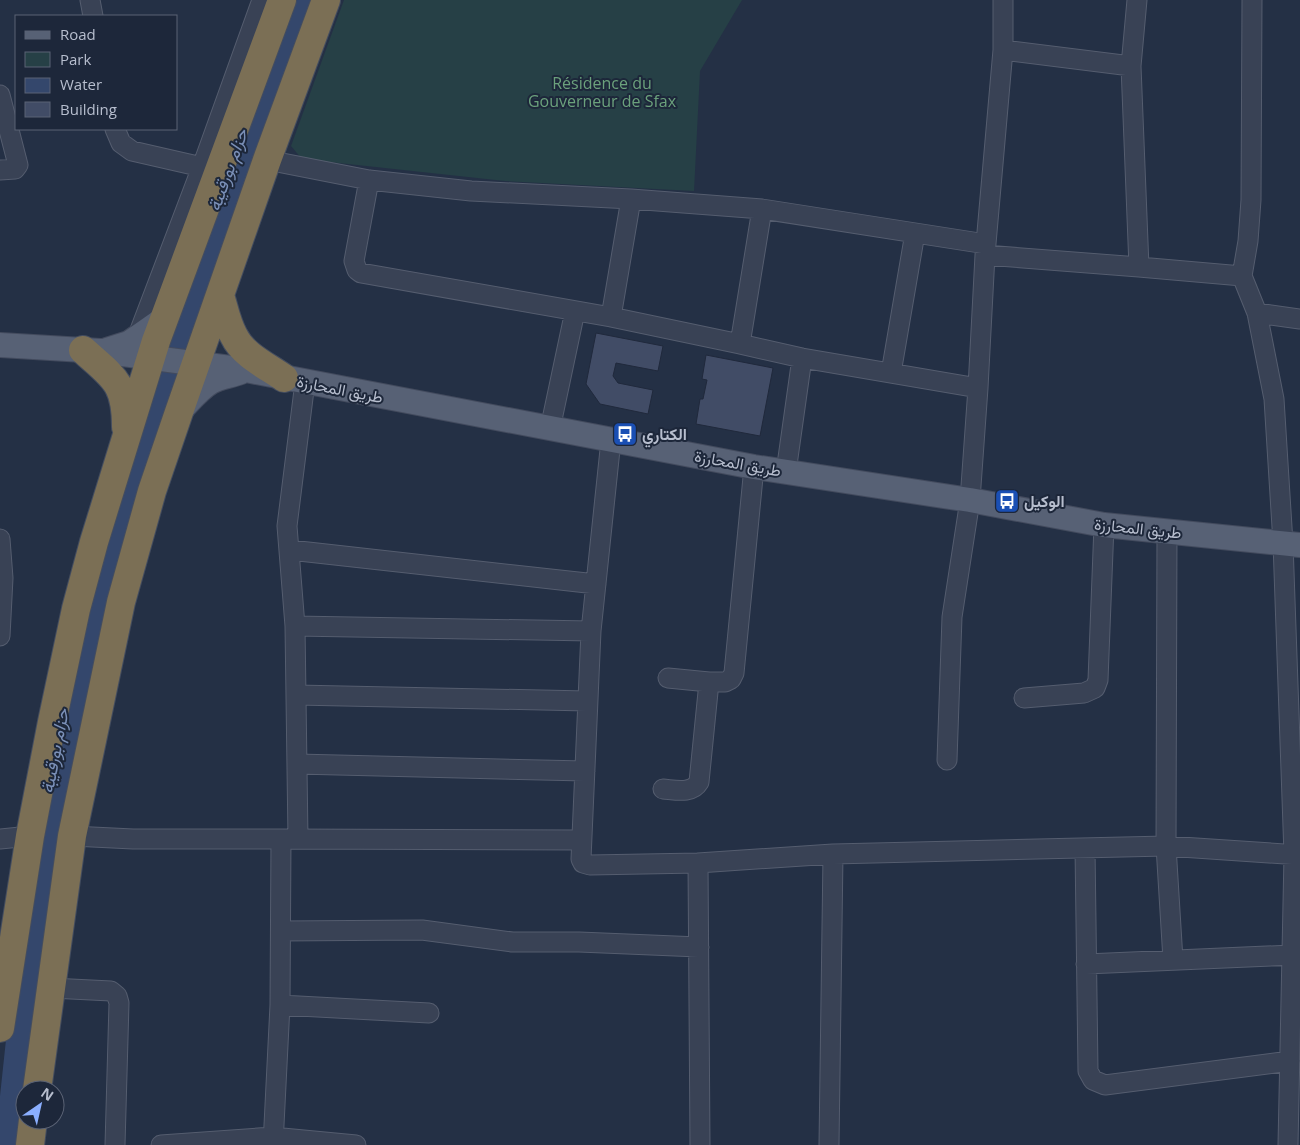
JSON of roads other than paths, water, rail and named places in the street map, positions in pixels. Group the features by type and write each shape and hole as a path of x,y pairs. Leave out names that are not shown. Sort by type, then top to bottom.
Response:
{"highway":[{"path":"0,1028 30,836 76,609 149,351 166,317 282,0"},
{"path":"38,1080 72,836 121,602 152,491 179,412 192,364 220,295 326,0"},
{"path":"220,295 233,335 239,344 249,355 294,380"},
{"path":"91,351 120,385 126,415 126,436"},
{"path":"30,1145 32,1130"}],"main road":[{"name":"طريق المحارزة","path":"0,345 91,351 149,351 192,364 246,370 754,467 970,500 1104,525 1292,544"},
{"path":"179,412 207,385 246,370"}],"street":[{"path":"90,0 93,15"},
{"path":"149,351 202,167 262,0"},
{"path":"947,760 952,617 970,500 986,249 1003,50 1002,0"},
{"path":"1136,0 1131,66 1139,267"},
{"path":"1252,0 1252,200 1248,242 1242,276 1257,313 1274,399 1292,544 1297,855 1292,955 1288,1145"},
{"path":"1003,50 1131,66"},
{"path":"0,95 18,162 15,169 0,170"},
{"path":"115,130 121,143 132,151 202,167"},
{"path":"267,160 369,180 495,193 631,198 762,208 916,232 986,249 1139,267 1242,276"},
{"path":"369,180 354,261 357,270 361,273 611,317 802,358 978,388"},
{"path":"611,317 631,198"},
{"path":"740,344 762,208"},
{"path":"891,373 916,232"},
{"path":"550,429 575,311"},
{"path":"1257,313 1300,319"},
{"path":"786,472 802,358"},
{"path":"272,1141 280,1004 281,932 297,764 295,626 287,526 294,380"},
{"path":"610,440 591,631 587,701 581,840 581,859 586,864 698,863 833,854 1166,846 1297,855"},
{"path":"668,678 725,682 731,679 734,672 754,467"},
{"path":"1024,698 1084,693 1095,688 1098,680 1104,525"},
{"path":"1167,531 1166,846 1173,960"},
{"path":"0,538 3,578 0,636"},
{"path":"290,550 596,584"},
{"path":"295,626 591,631"},
{"path":"663,789 691,790 696,788 699,782 708,682"},
{"path":"296,695 587,701"},
{"path":"297,764 585,771"},
{"path":"0,839 30,836"},
{"path":"72,836 133,839 581,840"},
{"path":"1085,848 1088,1070 1093,1080 1106,1085 1290,1061"},
{"path":"829,1145 833,854"},
{"path":"698,863 700,1145"},
{"path":"281,932 422,930 512,942 579,942 700,947"},
{"path":"1086,964 1292,955"},
{"path":"51,988 110,991 117,996 119,1002 115,1145"},
{"path":"280,1004 429,1014"},
{"path":"161,1145 272,1141 356,1145"}],"water":[{"path":"289,0 319,0 191,352 165,348"},
{"name":"حزام بورقيبة","path":"156,369 180,372 27,1080 15,1080 15,1130 22,1130 20,1145 0,1145 0,1096 8,1021 67,679"}],"place":[{"name":"الكتاري","path":"625,434"},
{"name":"الوكيل","path":"1007,501"}],"park label":[{"name":"Résidence du Gouverneur de Sfax","path":"602,92"}]}
